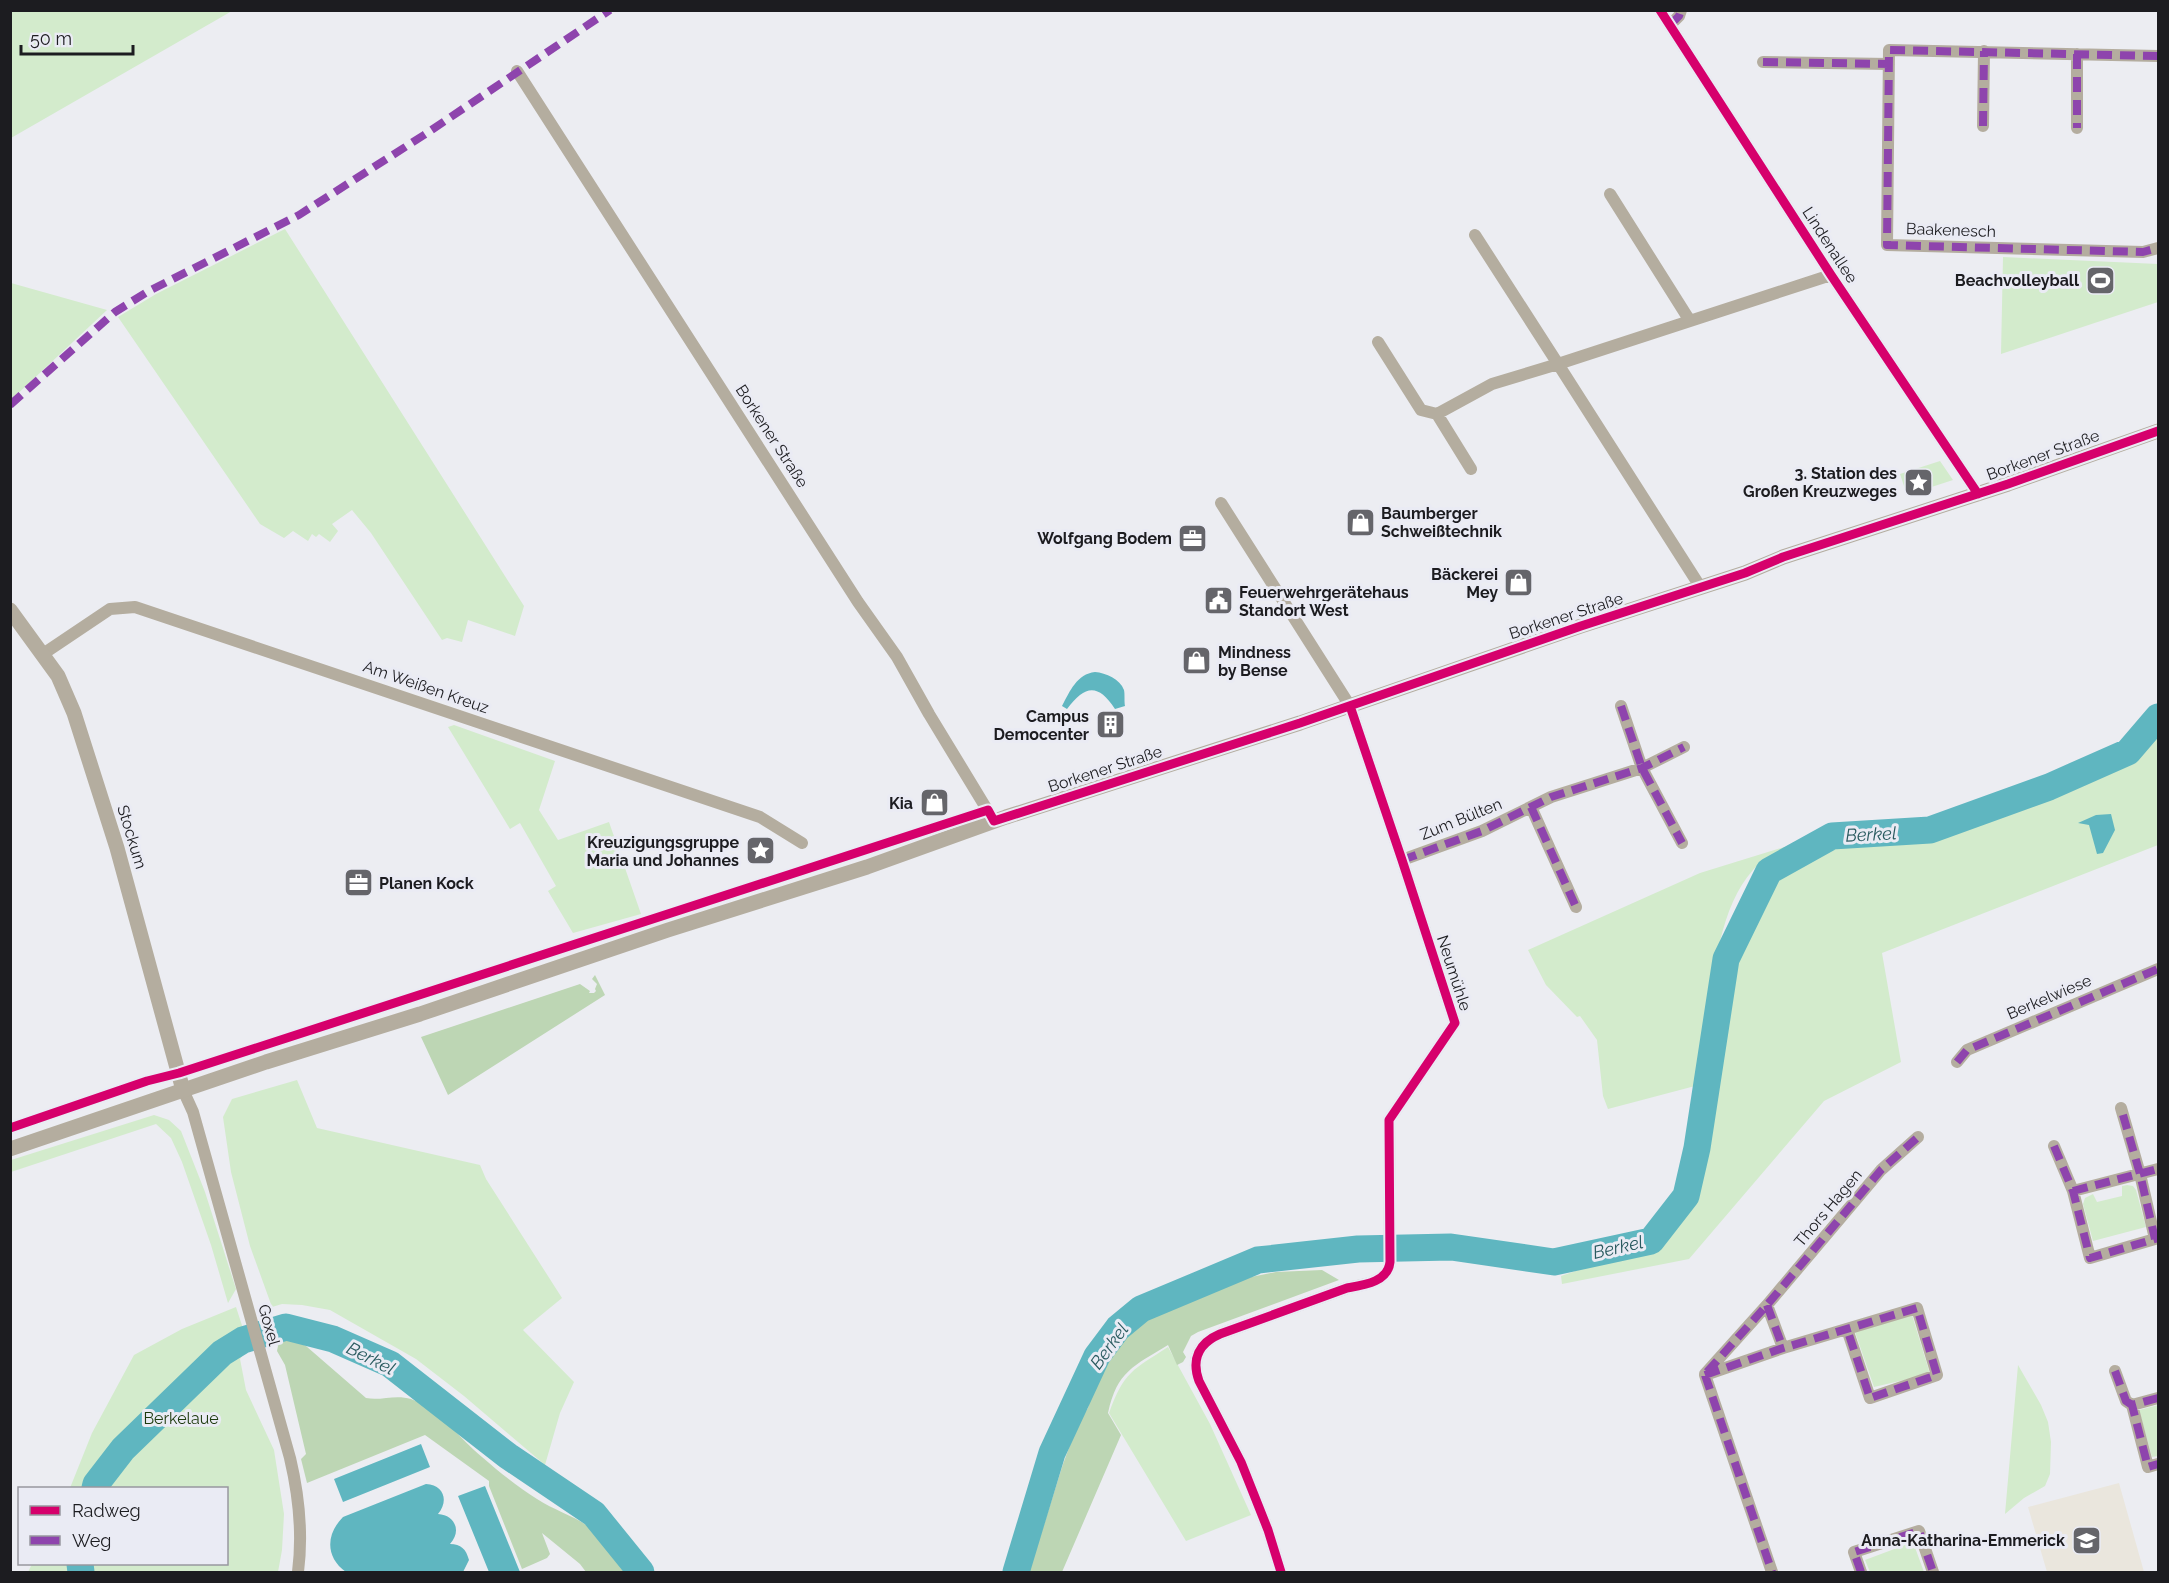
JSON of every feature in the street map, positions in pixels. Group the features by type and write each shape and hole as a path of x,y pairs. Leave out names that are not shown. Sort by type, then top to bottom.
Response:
{"street":[{"name":"Lindenallee","path":"1660,10 1978,494"},
{"path":"1670,25 1679,16 1681,10"},
{"path":"1763,63 1889,64 1889,50 2158,56"},
{"path":"1983,126 1984,51"},
{"path":"2077,54 2077,128"},
{"name":"Baakenesch","path":"1889,64 1887,244 2143,252 2158,248"},
{"name":"Borkener Straße","path":"517,72 858,602 897,657 994,821"},
{"path":"1610,194 1690,321"},
{"path":"1474,235 1701,588"},
{"name":"Lindenallee","path":"1437,414 1492,384 1832,275"},
{"path":"1378,342 1421,410 1437,414 1471,469"},
{"name":"Borkener Straße","path":"10,1149 266,1062 867,867 994,821 1350,706 2158,431"},
{"path":"1221,503 1350,706"},
{"name":"Am Weißen Kreuz","path":"43,654 110,609 135,607 760,817 802,843"},
{"name":"Stockum","path":"10,610 58,676 74,713 117,848 183,1090"},
{"name":"Neumühle","path":"1281,1572 1268,1530 1241,1462 1199,1381 1196,1372 1196,1357 1203,1343 1220,1334 1347,1288 1368,1284 1384,1276 1390,1269 1389,1119 1455,1023 1350,706"},
{"path":"1621,706 1642,768 1682,843"},
{"name":"Zum Bülten","path":"1402,860 1482,831 1551,797 1642,768 1684,747"},
{"path":"1531,807 1576,907"},
{"name":"Berkelwiese","path":"1957,1062 1967,1050 2158,969"},
{"name":"Goxel","path":"183,1090 193,1112 297,1487 301,1524 298,1572"},
{"path":"2054,1146 2073,1191 2090,1258 2155,1239 2140,1174 2121,1108"},
{"name":"Thors Hagen","path":"1705,1375 1881,1170 1918,1137"},
{"path":"2073,1191 2158,1169"},
{"path":"1767,1305 1783,1348"},
{"path":"1772,1572 1705,1375 1783,1348 1917,1308 1937,1375 1870,1398 1847,1329"},
{"path":"2115,1371 2126,1401 2132,1405 2148,1467 2158,1464"},
{"path":"2132,1405 2158,1398"},
{"path":"1861,1572 1854,1552 1919,1531 1933,1572"}],"shaded area":[{"name":"Anna-Katharina-Emmerick","path":"2119,1483 2144,1572 2047,1572 2028,1507"}],"green space":[{"path":"11,10 232,10 232,11 11,138"},
{"path":"285,229 524,606 515,636 468,620 462,642 447,638 442,640 371,533 352,510 332,524 338,531 330,542 319,534 316,537 312,534 308,541 293,531 284,538 260,524 118,317 156,294"},
{"path":"2003,257 2158,264 2158,302 2001,354"},
{"path":"10,283 107,310 11,400"},
{"path":"1940,461 1953,480 1907,495 1900,474"},
{"path":"2158,723 2158,845 1882,953 1901,1062 1824,1101 1689,1259 1562,1284 1561,1276 1652,1245 1693,1194 1732,962 1769,881 1831,842 1928,836 2056,792 2132,758"},
{"path":"454,725 555,761 539,810 558,840 609,822 641,914 573,933 548,891 556,886 520,823 510,829 448,727"},
{"path":"1823,835 1786,849 1760,863 1742,885 1732,903 1715,963 1695,1086 1608,1109 1603,1096 1597,1040 1580,1016 1577,1017 1546,985 1528,950 1700,873"},
{"path":"595,975 605,995 448,1095 421,1037 580,984 590,991 589,993 594,993 597,984 592,979"},
{"path":"297,1080 317,1128 480,1165 486,1179 562,1298 523,1330 574,1382 560,1413 545,1465 464,1396 416,1359 330,1310 302,1305 282,1304 272,1307 250,1246 231,1172 223,1117 232,1099"},
{"path":"154,1115 169,1120 181,1131 205,1192 236,1289 228,1303 211,1245 182,1162 171,1138 156,1124 11,1172 11,1160"},
{"path":"2122,1186 2133,1186 2136,1190 2146,1227 2093,1241 2083,1204 2085,1198 2093,1194 2097,1202 2122,1196"},
{"path":"1322,1270 1339,1280 1198,1332 1191,1336 1183,1352 1186,1357 1177,1365 1168,1345 1129,1371 1116,1388 1108,1413 1121,1435 1062,1572 1029,1572 1079,1421 1088,1408 1090,1398 1104,1369 1127,1334 1166,1307 1251,1277 1276,1272"},
{"name":"Berkelaue","path":"236,1307 249,1347 240,1359 246,1390 274,1450 284,1514 278,1572 28,1572 32,1565 228,1565 228,1487 70,1487 92,1433 134,1355 182,1329"},
{"path":"1912,1315 1930,1374 1874,1387 1855,1332"},
{"path":"292,1339 306,1346 366,1398 411,1399 431,1410 502,1474 544,1503 580,1521 598,1534 628,1572 586,1572 580,1564 542,1533 550,1554 547,1558 522,1569 489,1481 425,1435 307,1483 301,1459 306,1454 285,1365 277,1351 278,1346 275,1341"},
{"path":"1168,1347 1210,1424 1251,1515 1186,1541 1109,1413 1120,1388 1131,1373"},
{"path":"2018,1365 2048,1422 2051,1442 2050,1474 2045,1486 2024,1498 2005,1514"},
{"path":"2158,1405 2158,1456 2152,1457 2139,1410"},
{"path":"1913,1542 1924,1572 1870,1572 1865,1560"}],"water":[{"path":"1095,672 1108,675 1122,686 1125,706 1115,709 1103,695 1091,690 1080,695 1067,709 1062,706 1079,680"},
{"path":"2111,814 2115,830 2103,853 2097,854 2089,825 2078,823 2096,815"},
{"path":"421,1444 430,1467 343,1502 334,1479"},
{"path":"426,1484 437,1487 443,1494 443,1504 438,1514 449,1517 455,1524 456,1534 450,1544 460,1546 466,1553 469,1560 463,1572 346,1572 339,1566 331,1552 330,1545 333,1531 343,1517"},
{"path":"485,1486 520,1572 489,1572 458,1496"}],"waterway":[{"name":"Berkel","path":"1016,1572 1052,1453 1097,1356 1118,1328 1141,1309 1258,1260 1358,1249 1451,1247 1554,1262 1651,1241 1686,1196 1697,1148 1726,959 1769,871 1832,836 1930,830 2049,787 2128,752 2158,717"},
{"name":"Berkel","path":"95,1487 123,1449 222,1353 243,1340 286,1327 333,1339 390,1364 508,1456 594,1514 641,1572"},
{"name":"Berkel","path":"80,1565 81,1572"}],"marked path":[{"path":"10,405 115,312 147,292 299,215 424,135 610,10"},
{"path":"1670,25 1679,16 1681,10"},
{"path":"2158,56 1889,50 1887,245 2143,252 2158,248"},
{"path":"1983,126 1984,51"},
{"path":"2077,54 2077,128"},
{"path":"1763,62 1889,64"},
{"path":"1621,706 1642,768 1682,843"},
{"path":"1402,860 1482,831 1551,797 1642,768 1684,747"},
{"path":"1531,807 1576,907"},
{"path":"1957,1062 1967,1050 2158,969"},
{"path":"2054,1146 2073,1191 2090,1258 2155,1239 2140,1174 2121,1108"},
{"path":"1707,1372 1881,1170 1918,1137"},
{"path":"2073,1191 2158,1169"},
{"path":"1767,1305 1783,1348"},
{"path":"1705,1375 1783,1348 1917,1308 1937,1375 1870,1398 1847,1329"},
{"path":"2115,1371 2126,1401 2132,1405"},
{"path":"1705,1375 1772,1572"},
{"path":"2158,1398 2132,1405 2148,1467 2158,1464"},
{"path":"1861,1572 1854,1552 1919,1531 1933,1572"}],"cycle path":[{"path":"1660,10 1831,275 1978,494"},
{"path":"10,1128 147,1081 179,1073 988,810 994,821 1300,723 1581,626 1745,573 1783,557 2008,484 2158,431"},
{"path":"1281,1572 1268,1530 1241,1462 1199,1381 1197,1359 1202,1347 1220,1334 1347,1288 1374,1281 1385,1274 1390,1262 1389,1120 1455,1023 1350,706"}],"place":[{"name":"Beachvolleyball","path":"2100,280"},
{"name":"3. Station des Großen Kreuzweges","path":"1918,482"},
{"name":"Baumberger Schweißtechnik","path":"1360,522"},
{"name":"Wolfgang Bodem","path":"1193,538"},
{"name":"Bäckerei Mey","path":"1519,583"},
{"name":"Feuerwehrgerätehaus Standort West","path":"1218,601"},
{"name":"Mindness by Bense","path":"1197,661"},
{"name":"Campus Democenter","path":"1110,725"},
{"name":"Kia","path":"934,803"},
{"name":"Kreuzigungsgruppe Maria und Johannes","path":"760,851"},
{"name":"Planen Kock","path":"358,883"},
{"name":"Anna-Katharina-Emmerick","path":"2086,1540"}]}
